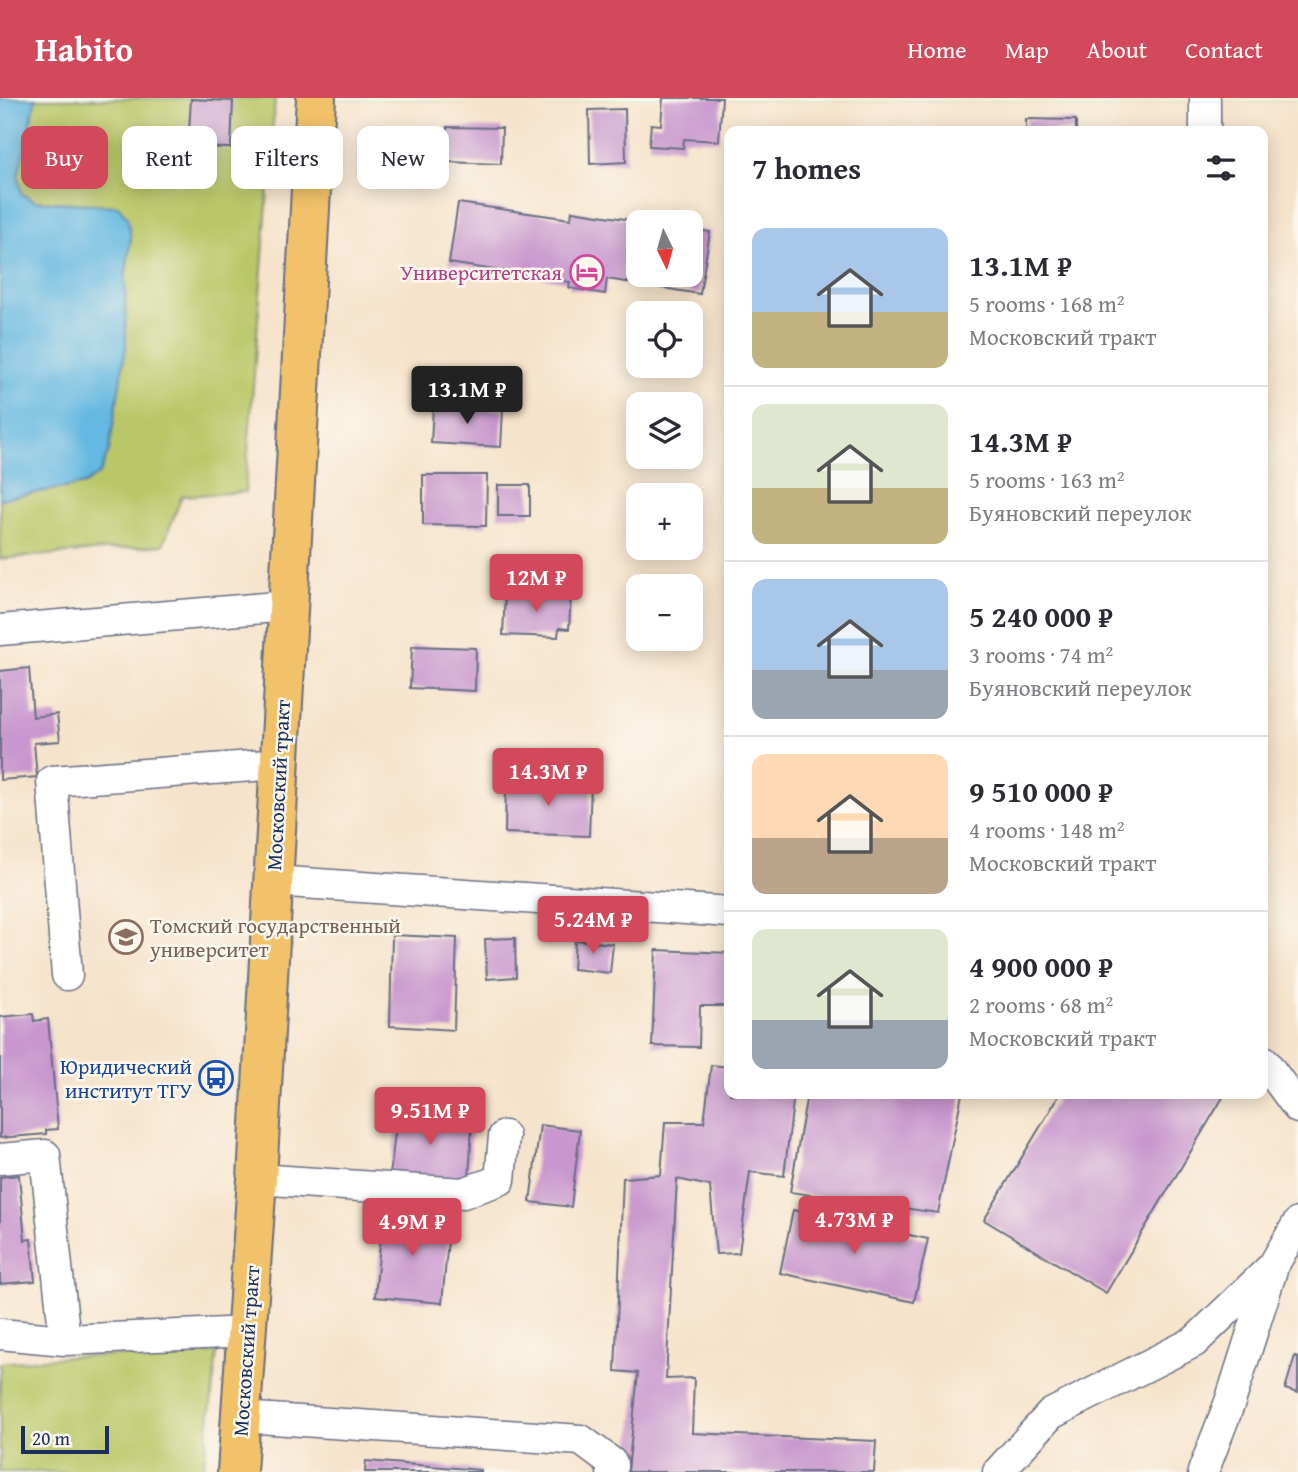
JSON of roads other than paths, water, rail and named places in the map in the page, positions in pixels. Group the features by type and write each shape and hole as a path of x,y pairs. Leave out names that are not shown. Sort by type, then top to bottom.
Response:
{"main road":[{"name":"Московский тракт","path":"236,1472 257,1179 316,98"}],"street":[{"path":"1205,98 1205,126"},
{"path":"0,630 288,606"},
{"path":"67,975 52,781 279,764"},
{"path":"273,881 724,912"},
{"path":"1268,1066 1295,1098"},
{"path":"257,1179 463,1193 500,1180 504,1136"},
{"path":"0,1159 45,1155 65,1340"},
{"path":"1203,1472 1230,1402 1273,1266 1298,1223"},
{"path":"998,1472 1051,1414 1194,1342 1273,1266"},
{"path":"0,1334 65,1340 248,1332"},
{"path":"242,1417 582,1440 612,1463 612,1472"}],"water":[{"path":"0,98 36,98 30,126 21,126 21,163 18,176 22,194 35,201 118,206 127,217 131,237 125,278 126,346 109,450 100,473 85,484 0,499"}],"place":[{"name":"Университетская","path":"587,272"},
{"name":"Томский государственный университет","path":"126,937"},
{"name":"Юридический институт ТГУ","path":"216,1078"}]}
